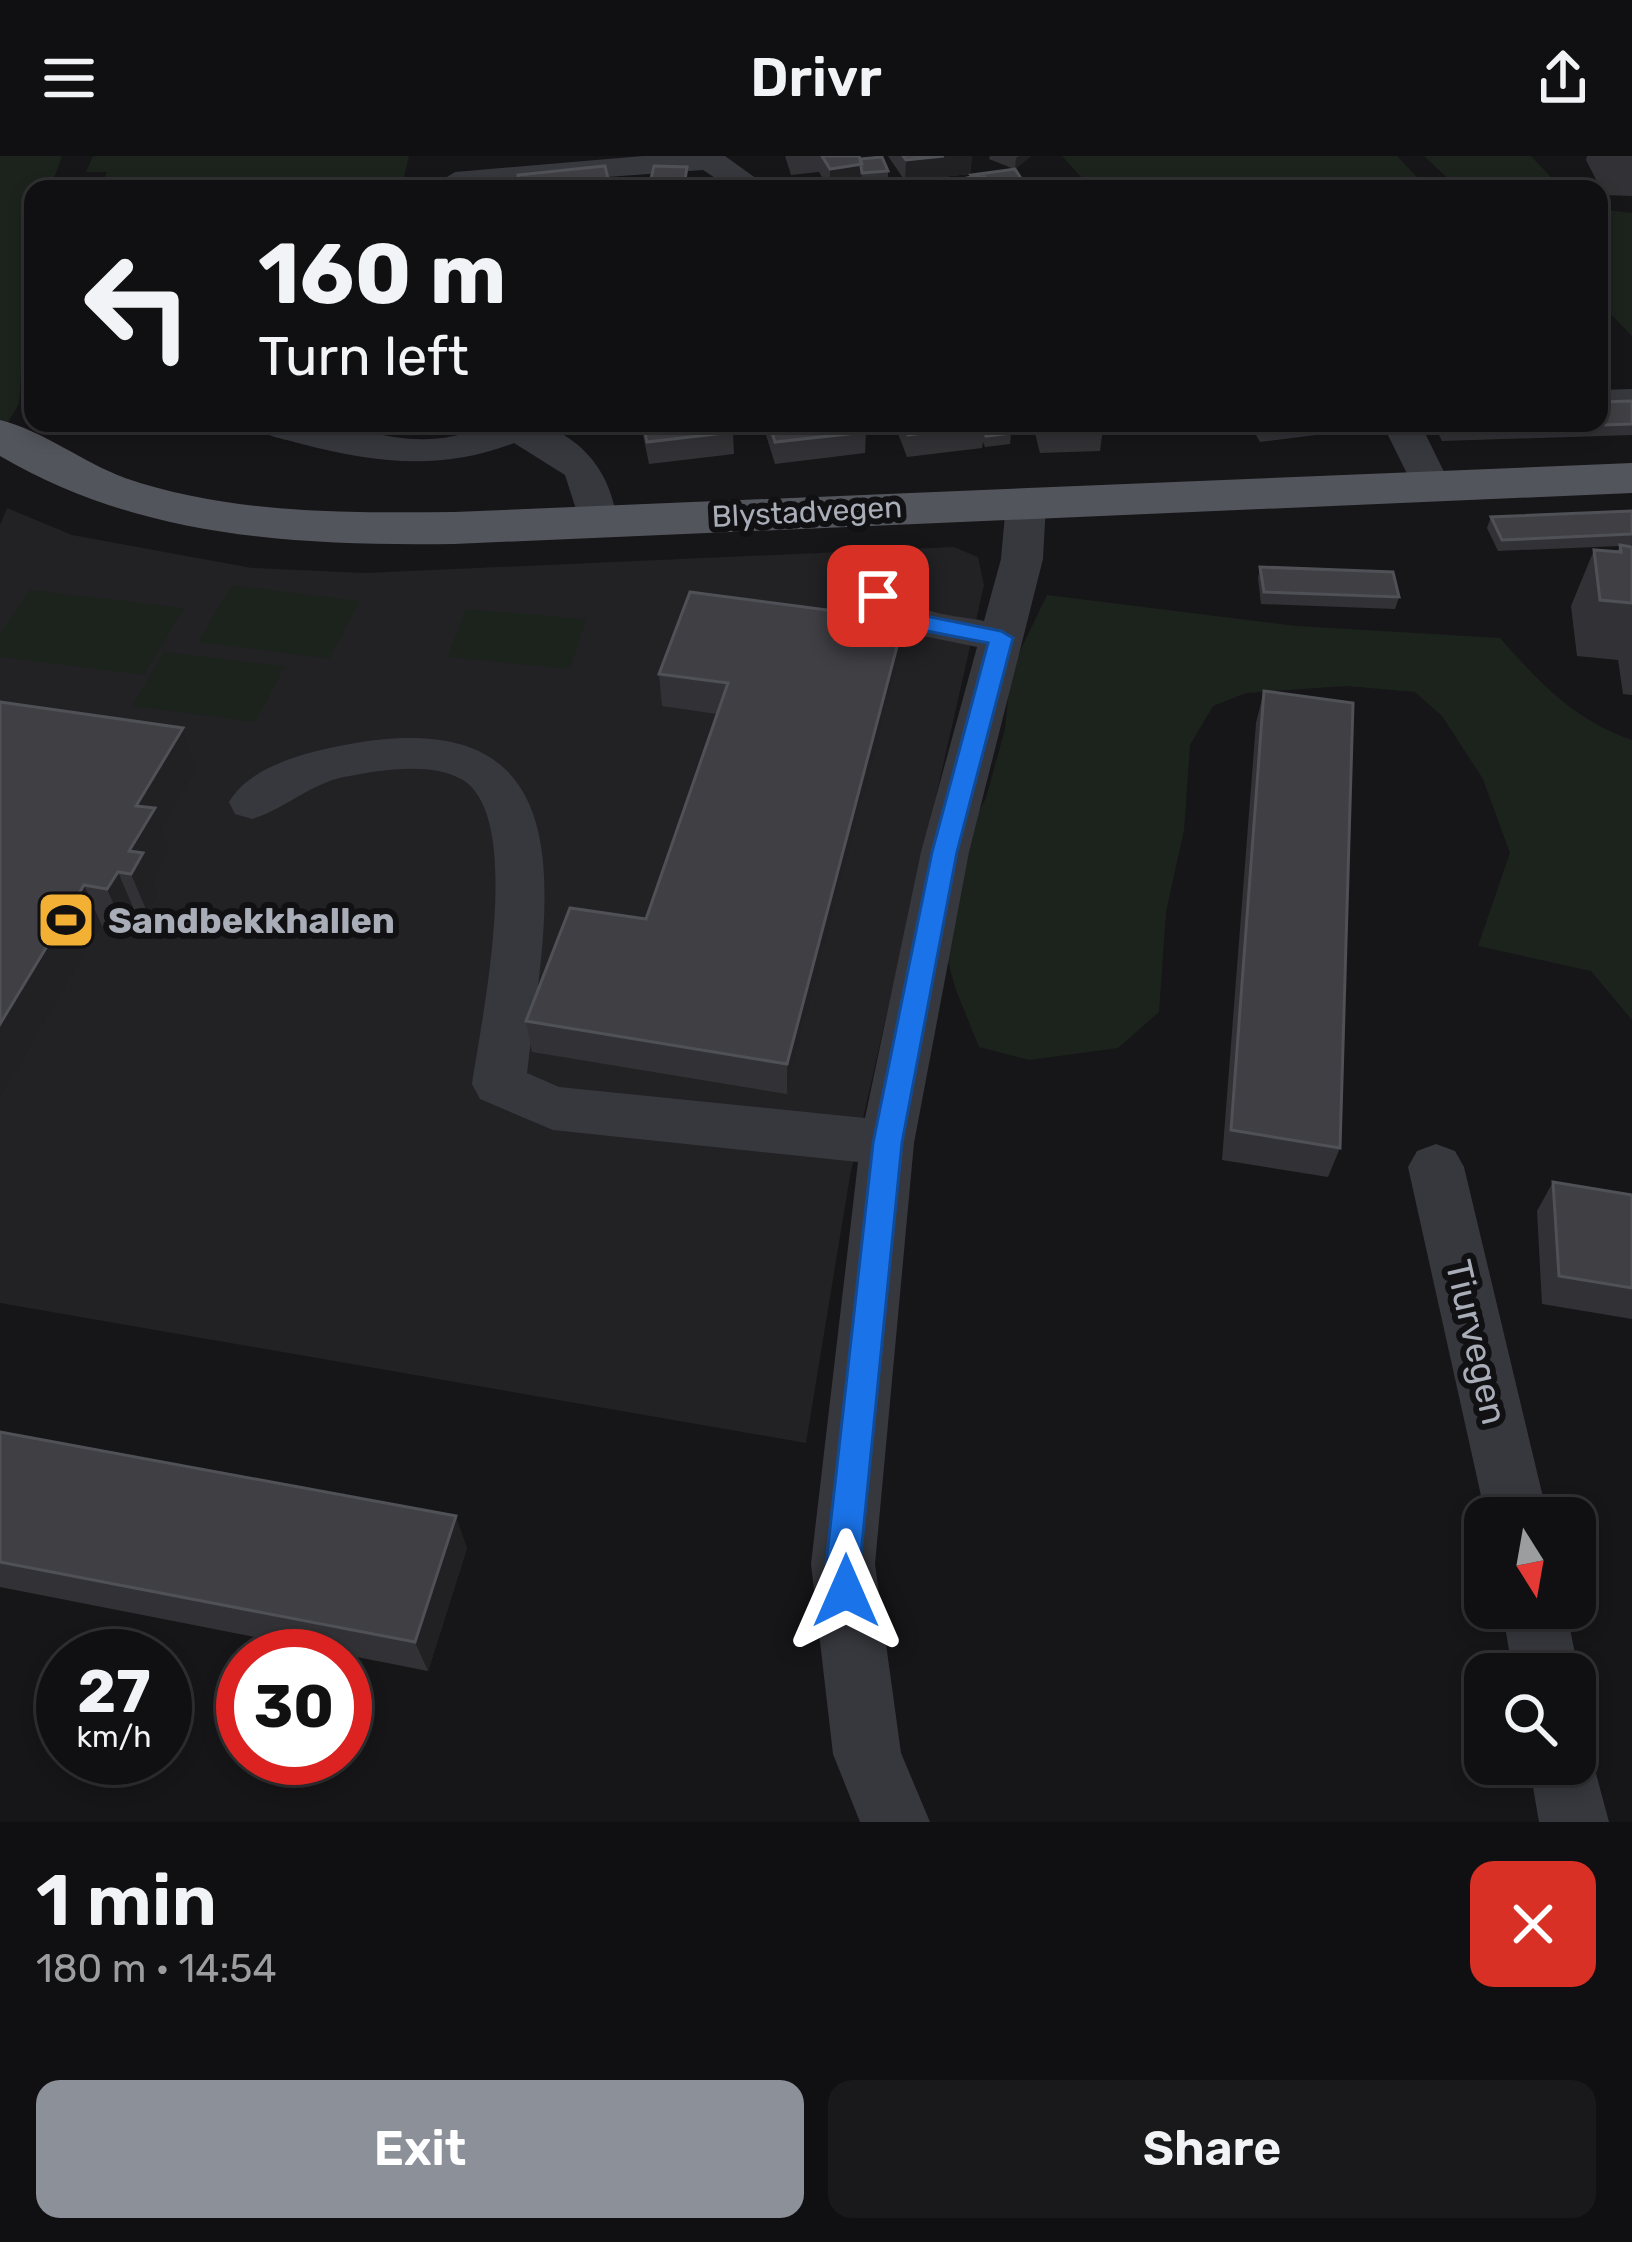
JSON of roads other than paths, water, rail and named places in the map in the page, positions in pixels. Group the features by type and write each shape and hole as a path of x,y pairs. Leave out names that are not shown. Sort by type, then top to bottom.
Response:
{"main road":[{"name":"Blystadvegen","path":"0,435 46,463 104,489 226,520 386,529 1632,478"}],"street":[{"path":"456,176 711,158 742,180"},
{"path":"312,432 403,452 459,451 497,432"},
{"path":"521,432 579,462 596,493 597,522"},
{"path":"1405,432 1431,486"},
{"path":"895,1822 867,1754 843,1564 887,1143 944,852 1022,559 1026,503"},
{"path":"878,596 914,621 1001,638"},
{"path":"253,802 290,779 366,756 433,753 462,760 497,785 514,830 519,876 500,1084 553,1108 887,1143"},
{"name":"Tiurvegen","path":"1436,1167 1512,1497"},
{"path":"1567,1785 1574,1822"}],"place":[{"name":"Sandbekkhallen","path":"66,920"}]}
